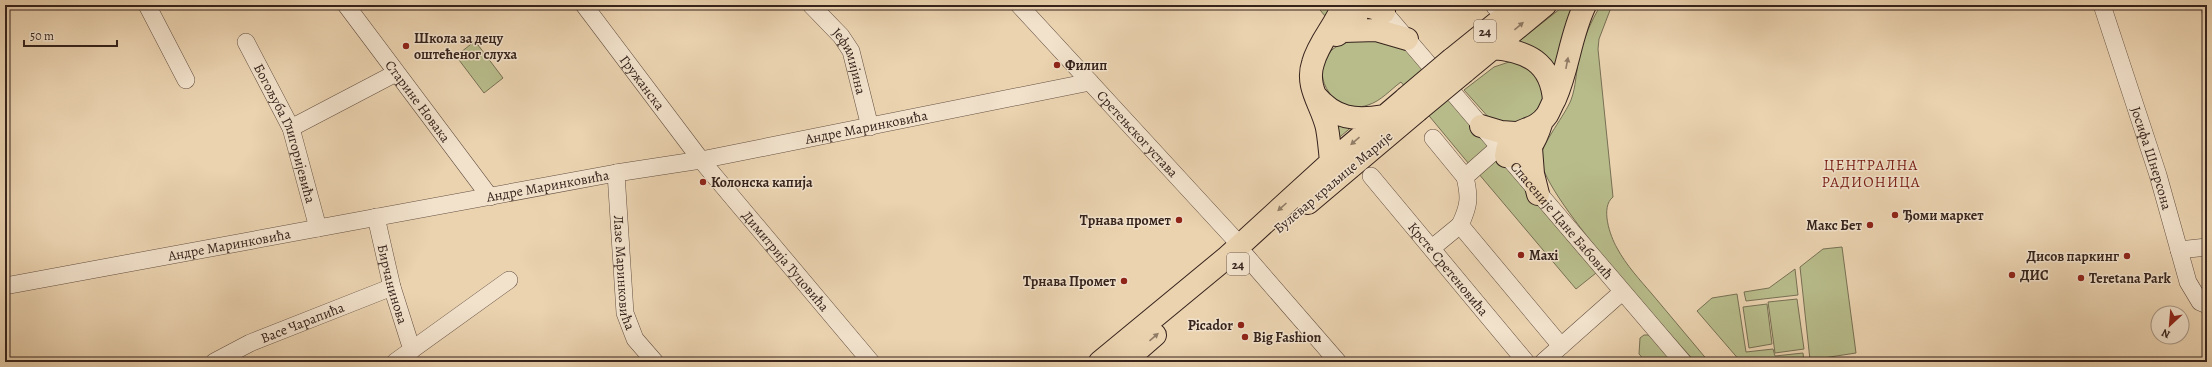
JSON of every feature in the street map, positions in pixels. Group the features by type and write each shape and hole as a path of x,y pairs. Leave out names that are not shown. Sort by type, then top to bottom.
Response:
{"main road":[{"path":"1340,19 1354,21 1362,5 1381,9"},
{"name":"Булевар краљице Марије","path":"1124,362 1243,251 1458,65 1519,5"},
{"name":"Булевар краљице Марије","path":"1458,65 1493,48 1545,5"},
{"path":"1481,126 1501,132 1515,133 1531,128 1542,121 1547,115 1563,80 1574,31 1585,5"},
{"path":"1340,19 1407,39"},
{"path":"1331,162 1327,128 1313,93 1312,69 1319,49 1340,19"},
{"path":"1493,48 1513,50 1540,64 1550,79 1554,100"},
{"path":"1313,93 1330,109 1346,117 1363,120 1384,116"},
{"name":"Булевар краљице Марије","path":"1100,362 1243,251 1331,162 1384,116 1412,104"},
{"path":"1515,133 1502,151 1519,155 1531,148 1536,140 1542,121"},
{"path":"1531,148 1532,169 1538,194"}],"street":[{"path":"147,5 186,80"},
{"name":"Старине Новака","path":"346,5 490,197"},
{"name":"Гружанска","path":"584,5 701,160"},
{"name":"Јефимијина","path":"811,5 841,36 851,51 870,127"},
{"name":"Сретењског устава","path":"1019,5 1243,251 1338,362"},
{"name":"Јосифа Шнерсона","path":"2102,5 2158,175 2188,282 2200,302 2207,306"},
{"name":"Спасеније Цане Бабовић","path":"1381,9 1682,362"},
{"name":"Богољуба Глигоријевића","path":"246,42 290,128 318,228"},
{"path":"290,128 396,73"},
{"name":"Андре Маринковића","path":"5,286 616,173 701,160 1090,82"},
{"path":"1432,248 1460,225 1468,207 1469,192 1465,177 1433,138"},
{"path":"1465,177 1502,151"},
{"name":"Димитрија Туцовића","path":"701,160 871,362"},
{"name":"Лазе Маринковића","path":"616,173 625,313 635,339 655,362"},
{"name":"Крсте Сретеновића","path":"1371,176 1526,362"},
{"name":"Бирчанинова","path":"376,217 392,287 412,350"},
{"path":"1460,225 1561,346"},
{"path":"2179,250 2207,247"},
{"path":"395,362 509,280"},
{"name":"Васе Чарапића","path":"214,362 250,343 392,287"},
{"path":"1545,361 1622,292"}],"green space":[{"path":"1316,5 1336,5 1325,27 1325,16"},
{"path":"1565,5 1578,5 1557,79 1518,42"},
{"path":"1601,5 1612,5 1599,39 1598,49 1613,197 1607,208 1609,229 1617,248 1638,278 1709,362 1695,362 1633,292 1580,228 1559,198 1545,173 1541,156 1543,150 1571,100 1585,37"},
{"path":"2201,5 2207,5 2207,23 2204,24"},
{"path":"1368,38 1403,48 1414,56 1489,147 1469,164 1401,82 1381,98 1368,105 1356,107 1345,105 1335,99 1328,91 1324,81 1322,70 1325,59 1333,49 1341,45"},
{"path":"475,41 503,78 484,93 456,56"},
{"path":"1512,61 1517,61 1540,76 1543,97 1541,104 1534,115 1514,124 1491,120 1464,90 1494,67"},
{"path":"1337,120 1354,125 1335,141"},
{"path":"1497,157 1596,273 1576,289 1478,173"},
{"path":"1842,247 1856,353 1810,360 1800,267 1823,249"},
{"path":"1795,269 1798,295 1746,301 1744,292 1769,288"},
{"path":"1737,294 1746,352 1773,349 1775,356 1803,353 1804,362 1741,362 1697,311 1712,298"},
{"path":"1797,299 1804,349 1775,353 1768,302"},
{"path":"1767,304 1772,344 1749,348 1743,307"},
{"path":"1644,335 1649,335 1674,362 1646,362 1639,354 1640,338"}],"place":[{"name":"Школа за децу оштећеног слуха","path":"406,46"},
{"name":"Филип","path":"1057,65"},
{"name":"Колонска капија","path":"703,182"},
{"name":"Ђоми маркет","path":"1895,215"},
{"name":"Трнава промет","path":"1179,220"},
{"name":"Макс Бет","path":"1870,225"},
{"name":"Maxi","path":"1521,255"},
{"name":"Дисов паркинг","path":"2127,256"},
{"name":"ДИС","path":"2012,275"},
{"name":"Teretana Park","path":"2081,278"},
{"name":"Трнава Промет","path":"1124,281"},
{"name":"Picador","path":"1241,325"},
{"name":"Big Fashion","path":"1245,337"}],"district":[{"name":"ЦЕНТРАЛНА РАДИОНИЦА","path":"1871,174"}]}
